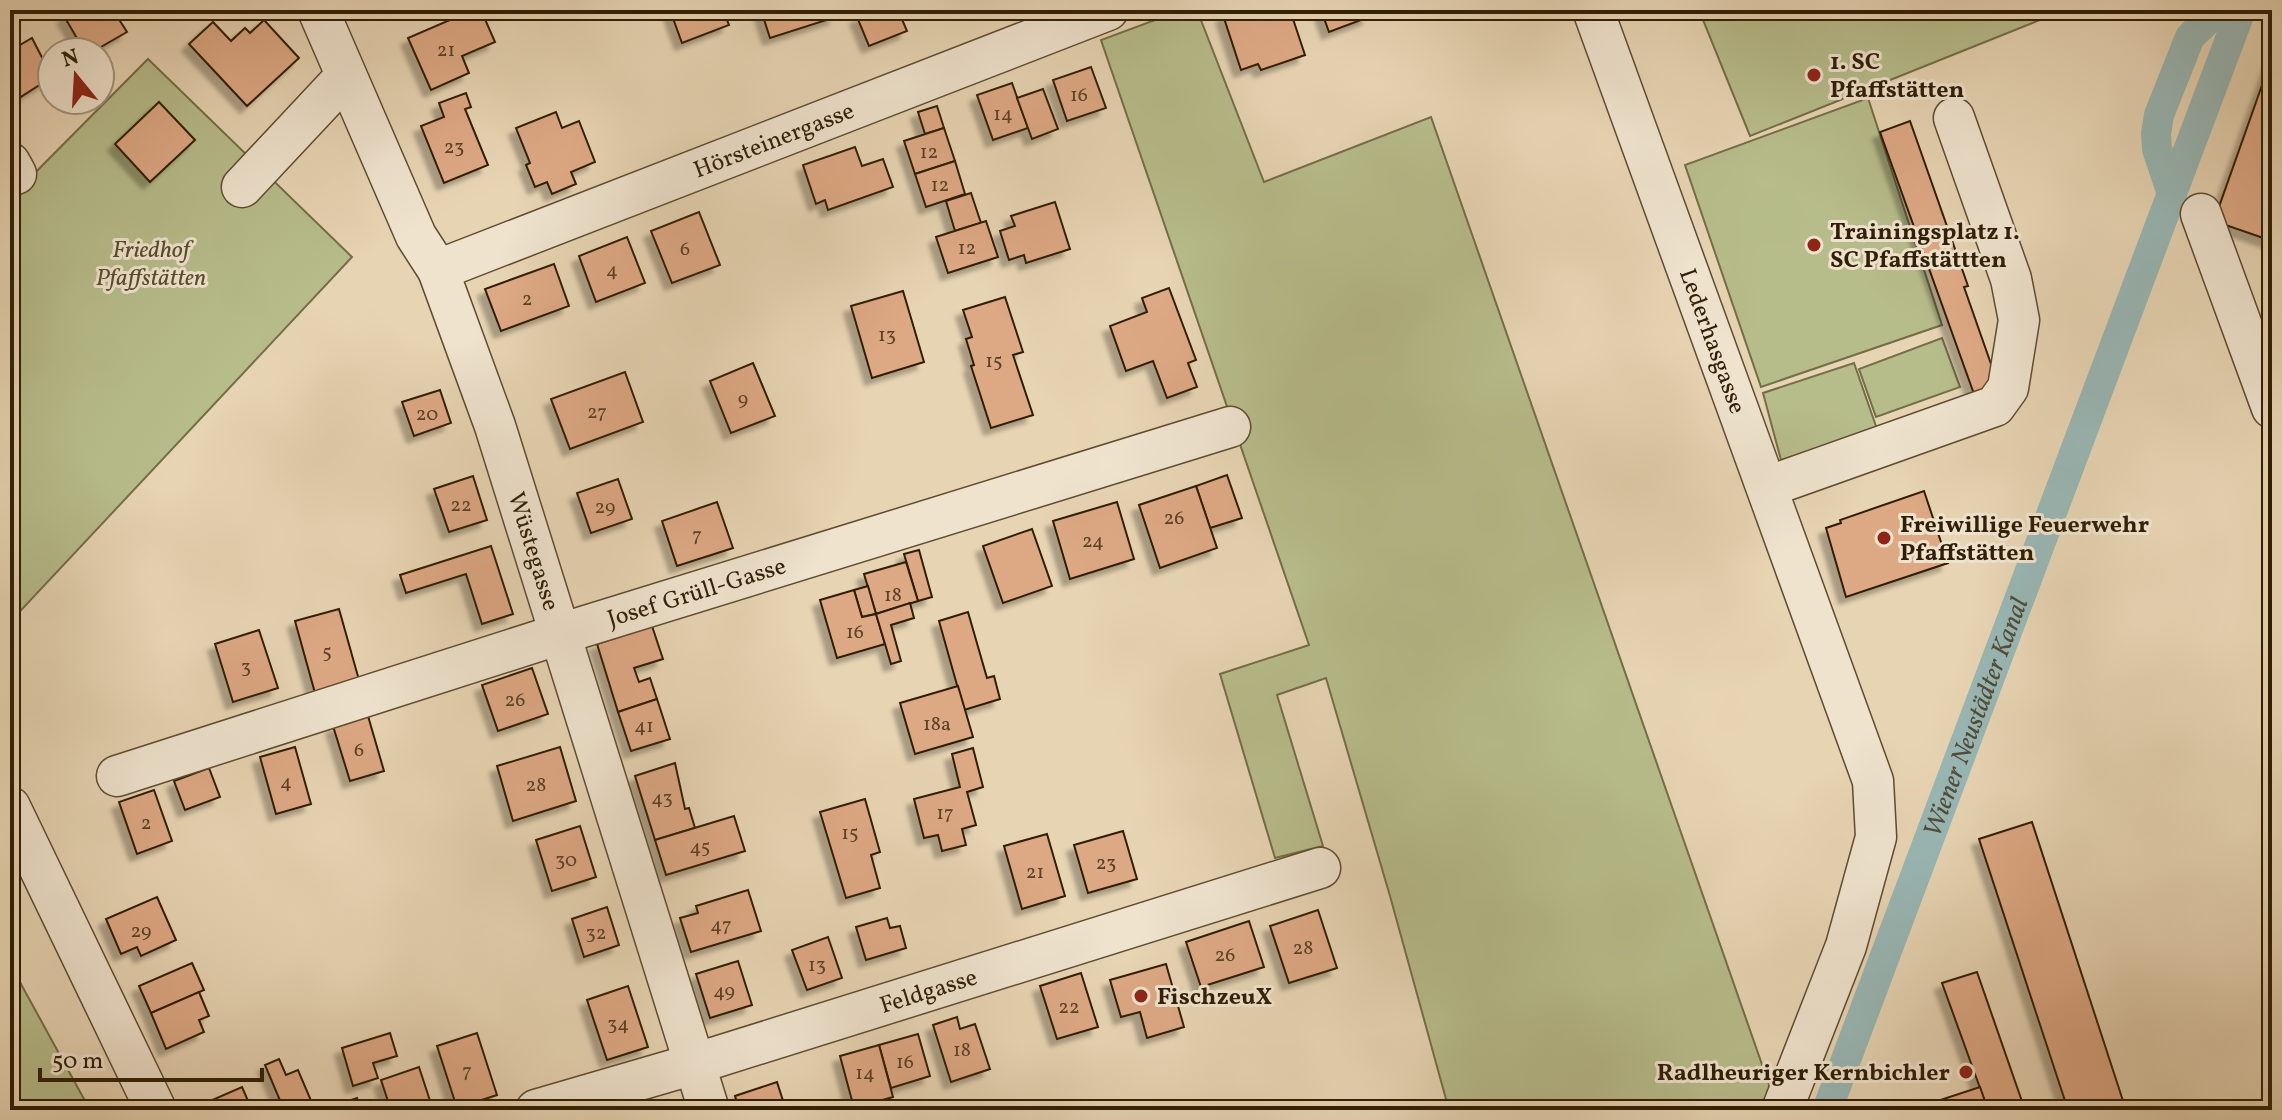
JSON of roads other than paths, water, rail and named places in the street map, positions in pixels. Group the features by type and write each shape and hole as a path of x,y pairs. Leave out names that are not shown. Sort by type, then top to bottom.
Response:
{"street":[{"name":"Wüstegasse","path":"318,10 416,236 438,270 495,426 709,1110"},
{"name":"Hörsteinergasse","path":"438,270 1108,10"},
{"name":"Lederhasgasse","path":"1593,10 1873,781 1876,837 1846,946 1782,1110"},
{"path":"242,187 346,76"},
{"path":"1767,487 1995,406 2008,388 2019,320 2011,279 1954,118"},
{"path":"2201,214 2272,408"},
{"name":"Josef Grüll-Gasse","path":"117,776 560,634 1230,427"},
{"path":"10,807 156,1110"},
{"name":"Feldgasse","path":"536,1110 694,1064 1320,868"}],"waterway":[{"path":"2172,194 2157,149 2159,115 2190,37 2218,10"},
{"name":"Wiener Neustädter Kanal","path":"1827,1110 2241,10"}],"place":[{"name":"1. SC Pfaffstätten","path":"1814,75"},
{"name":"Trainingsplatz 1. SC Pfaffstättten","path":"1814,245"},
{"name":"Freiwillige Feuerwehr Pfaffstätten","path":"1884,538"},
{"name":"FischzeuX","path":"1141,996"},
{"name":"Radlheuriger Kernbichler","path":"1966,1072"}],"park label":[{"name":"Friedhof Pfaffstätten","path":"151,263"}]}
